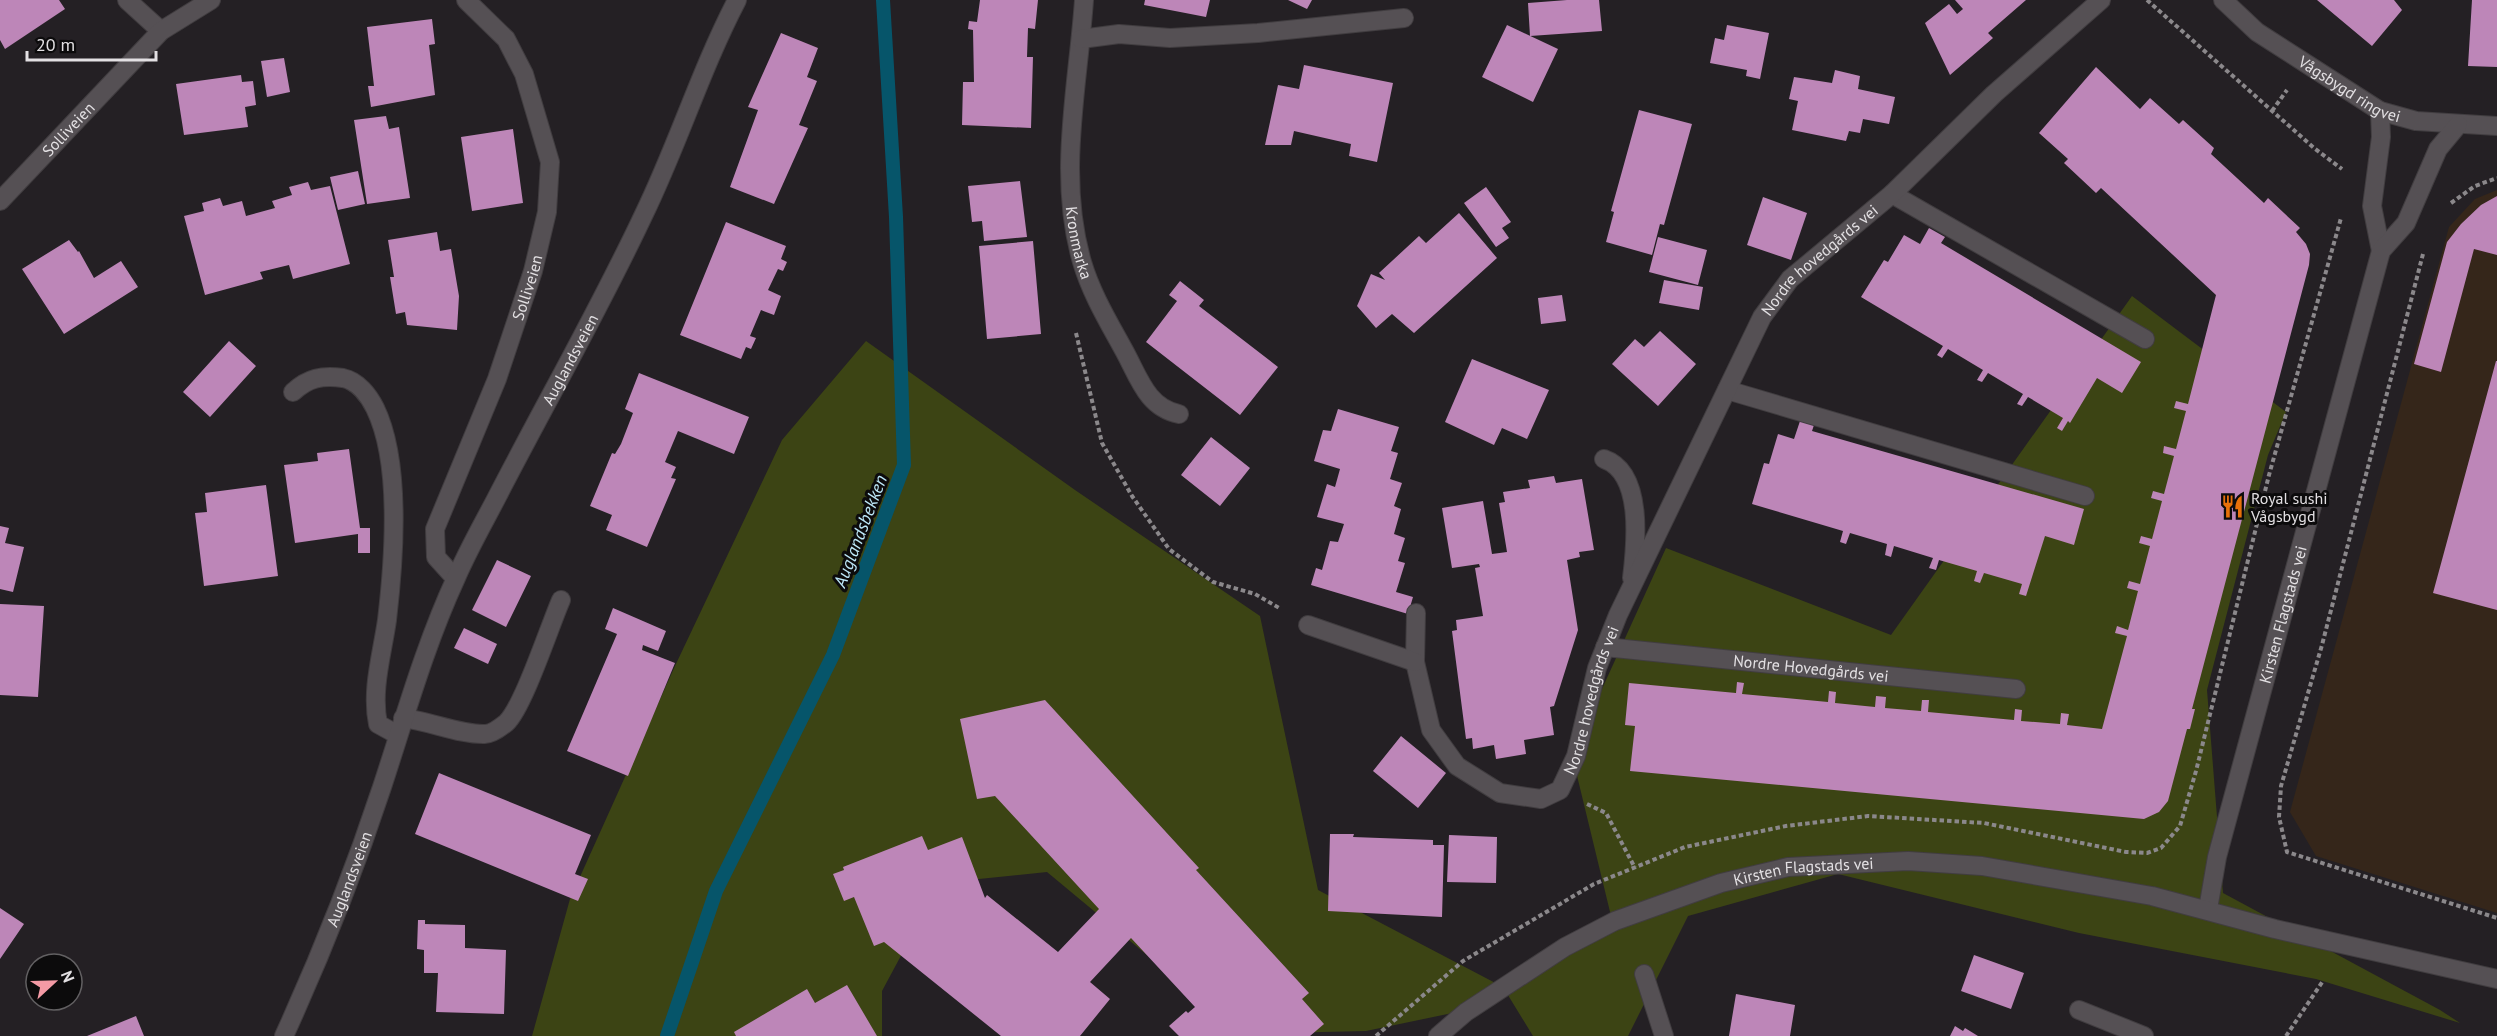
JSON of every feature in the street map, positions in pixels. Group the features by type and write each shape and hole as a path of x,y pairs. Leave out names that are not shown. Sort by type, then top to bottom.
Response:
{"street":[{"path":"127,0 161,31"},
{"name":"Solliveien","path":"455,578 436,557 435,529 497,379 533,270 547,212 550,162 539,118 520,65 506,39 466,0"},
{"name":"Auglandsveien","path":"284,1036 330,930 382,789 403,718 455,578 554,387 585,334 645,213 676,143 701,77 737,0"},
{"name":"Kronmarka","path":"1084,0 1070,136 1070,177 1082,261 1097,300 1148,396 1164,411 1179,414"},
{"name":"Nordre hovedgårds vei","path":"1416,613 1415,662 1431,730 1457,766 1500,793 1541,799 1560,790 1576,756 1605,647 1631,588 1762,317 1790,279 1892,194 1994,94 2101,0"},
{"name":"Vågsbygd ringvei","path":"2223,0 2257,32 2380,111 2416,121 2497,126"},
{"name":"Solliveien","path":"0,201 161,31 204,1"},
{"path":"1081,39 1119,34 1170,38 1247,33 1404,18"},
{"name":"Kirsten Flagstads vei","path":"2380,111 2381,137 2372,206 2382,251"},
{"name":"Kirsten Flagstads vei","path":"2208,909 2217,857 2382,251 2406,223 2438,149 2458,125"},
{"name":"Nordre Hovedgårds vei","path":"1892,194 2145,339"},
{"path":"294,392 304,381 321,376 346,379 369,396 383,424 392,477 393,525 387,618 375,709 378,724 398,735"},
{"path":"1727,390 2085,496"},
{"name":"Nordre hovedgårds vei","path":"1604,459 1612,462 1628,484 1635,506 1631,588"},
{"path":"403,718 430,721 465,732 488,734 507,723 526,686 561,600"},
{"path":"1308,625 1415,662"},
{"name":"Nordre Hovedgårds vei","path":"1605,647 2016,689"},
{"name":"Kirsten Flagstads vei","path":"1438,1036 1466,1012 1565,947 1615,921 1721,883 1788,867 1908,861 1982,866 2152,896 2208,909 2276,929 2497,979"},
{"path":"1644,974 1664,1036"},
{"path":"2079,1010 2144,1036"}],"path":[{"path":"2147,0 2314,148 2342,167 2343,178"},
{"path":"2448,209 2454,199 2475,186 2497,178"},
{"path":"2180,826 2196,771 2269,475 2342,212"},
{"path":"2425,248 2322,645 2281,786 2278,816 2287,852 2497,918"},
{"path":"1075,330 1102,443 1132,496 1169,549 1213,582 1255,594 1308,625"},
{"path":"1560,790 1606,813 1635,868"},
{"path":"2286,1036 2323,981"}],"shaded area":[{"path":"2497,190 2497,913 2316,856 2290,812 2449,227 2475,199"}],"green space":[{"path":"2132,296 2286,412 2268,455 2207,690 2223,893 2460,1023 2316,979 2079,933 1838,874 1688,916 1628,1036 1533,1036 1503,987 1612,920 1572,755 1666,548 1891,635"},
{"path":"866,341 1075,490 1260,616 1318,890 1503,987 1462,1011 1366,1031 1242,1034 1047,872 940,883 882,991 882,1036 532,1036 570,899 675,666 782,440"}],"building":[{"path":"0,0 59,0 65,9 5,49 0,40"},
{"path":"980,0 1038,0 1035,29 1028,28 1027,57 1033,57 1031,128 962,125 963,82 974,82 973,30 968,29 969,21 977,22"},
{"path":"1145,0 1210,0 1206,17 1144,5"},
{"path":"1288,0 1312,0 1307,9"},
{"path":"1599,0 1602,31 1530,36 1528,3"},
{"path":"1955,0 2026,0 1988,33 1993,38 1950,75 1925,23 1949,4 1957,14 1963,9"},
{"path":"2317,0 2394,0 2402,10 2372,46"},
{"path":"2472,0 2497,0 2497,67 2468,66"},
{"path":"432,19 435,44 429,45 435,95 371,107 368,86 374,86 367,27"},
{"path":"1507,25 1558,49 1533,102 1482,77"},
{"path":"1727,25 1769,33 1760,79 1746,76 1747,70 1710,63 1715,38 1724,40"},
{"path":"781,33 818,48 807,77 817,81 799,125 808,128 774,204 730,187 758,110 748,107"},
{"path":"284,58 290,92 267,97 261,61"},
{"path":"1304,65 1393,83 1377,162 1349,156 1351,144 1294,131 1291,145 1265,145 1278,85 1299,89"},
{"path":"2096,67 2140,109 2150,98 2179,124 2183,120 2214,148 2211,154 2264,203 2268,198 2300,228 2296,232 2306,244 2310,254 2192,709 2195,709 2190,729 2187,729 2168,801 2159,812 2144,819 1630,771 1635,726 1625,725 1629,683 1736,693 1737,682 1744,683 1742,694 1828,702 1829,691 1836,692 1835,703 1875,707 1876,696 1886,697 1885,708 1921,711 1922,700 1929,700 1928,712 2014,720 2015,709 2022,710 2021,721 2060,724 2061,713 2069,714 2067,725 2102,729 2127,636 2115,633 2117,626 2128,630 2138,591 2127,588 2129,581 2140,584 2150,546 2139,543 2141,536 2152,539 2162,501 2151,498 2153,491 2164,494 2174,456 2163,453 2164,446 2176,449 2186,411 2174,408 2176,401 2188,404 2216,295 2101,188 2096,193 2064,163 2068,159 2039,133"},
{"path":"1835,70 1860,76 1858,89 1895,97 1889,124 1863,119 1860,133 1849,131 1846,141 1792,130 1798,101 1789,99 1794,77 1832,83"},
{"path":"241,75 242,82 253,81 256,105 245,107 248,127 184,135 176,84"},
{"path":"1639,110 1692,124 1664,225 1660,224 1652,255 1606,242 1614,212 1611,211"},
{"path":"386,116 389,129 399,127 410,198 367,204 354,120"},
{"path":"513,129 523,203 472,211 461,137"},
{"path":"358,171 365,204 338,210 330,177"},
{"path":"1020,181 1027,237 984,241 982,221 972,222 968,186"},
{"path":"308,182 311,190 330,186 350,264 293,279 289,265 260,272 263,279 205,295 184,216 204,211 202,203 220,198 223,206 242,201 246,216 275,208 272,201 292,195 289,187"},
{"path":"1486,187 1511,222 1502,228 1509,238 1496,247 1464,203"},
{"path":"2497,196 2497,255 2474,249 2441,372 2414,364 2447,242 2461,224 2481,205"},
{"path":"1763,197 1807,213 1791,260 1747,245"},
{"path":"1459,213 1497,258 1414,333 1392,314 1376,328 1357,306 1371,274 1385,280 1379,273 1419,236 1426,243"},
{"path":"726,222 786,246 781,259 787,262 783,271 778,269 768,290 781,296 774,315 761,310 750,336 756,338 751,349 746,347 741,359 680,335"},
{"path":"1929,228 1945,237 1941,243 2141,362 2122,393 2097,378 2070,423 2068,421 2062,431 2057,428 2063,418 2028,397 2022,406 2017,404 2023,394 1988,373 1982,382 1977,380 1983,370 1948,349 1942,358 1937,355 1943,346 1861,297 1884,260 1888,262 1904,235 1920,244"},
{"path":"437,232 440,251 451,249 459,296 457,330 407,325 405,312 396,314 390,277 394,277 388,240"},
{"path":"1658,237 1707,250 1698,285 1649,272"},
{"path":"69,240 79,251 94,278 121,261 138,287 64,334 22,269"},
{"path":"1033,241 1041,334 987,339 979,246"},
{"path":"1664,280 1703,287 1699,310 1659,303"},
{"path":"1180,281 1204,300 1199,306 1278,367 1240,415 1146,342 1177,301 1169,295"},
{"path":"1562,295 1566,321 1541,324 1538,298"},
{"path":"1660,331 1696,364 1658,406 1612,364 1635,339 1644,347"},
{"path":"229,341 256,366 210,417 183,392"},
{"path":"1472,359 1549,390 1527,439 1502,428 1494,445 1445,422"},
{"path":"2497,361 2497,610 2433,593"},
{"path":"639,373 749,417 734,454 678,431 665,462 676,467 671,478 676,479 647,547 606,530 612,515 590,506 612,453 615,454 621,444 633,413 625,409"},
{"path":"1338,409 1399,427 1391,451 1398,453 1390,479 1402,483 1394,506 1401,509 1394,534 1405,538 1398,561 1405,563 1396,592 1413,597 1408,614 1311,585 1316,568 1322,570 1330,541 1338,542 1344,524 1317,517 1327,484 1335,487 1340,469 1314,461 1323,430 1331,431"},
{"path":"1800,421 1814,425 1812,431 2084,509 2074,545 2045,536 2026,596 2019,594 2022,584 1984,573 1980,583 1974,581 1977,571 1939,560 1936,570 1929,568 1933,558 1894,546 1891,557 1885,555 1887,544 1850,533 1846,544 1840,542 1843,531 1752,504 1764,463 1769,464 1778,434 1794,439"},
{"path":"1211,437 1250,468 1220,506 1181,475"},
{"path":"349,449 360,528 370,528 370,553 358,553 358,534 295,543 284,465 318,461 317,453"},
{"path":"1554,476 1556,483 1582,479 1594,550 1579,552 1580,557 1567,560 1578,630 1554,706 1550,707 1554,735 1524,740 1526,754 1496,759 1494,745 1473,749 1472,738 1466,739 1452,631 1457,630 1456,620 1483,616 1475,568 1480,567 1479,564 1452,568 1442,508 1483,501 1492,554 1507,552 1499,503 1505,502 1503,492 1530,488 1528,480"},
{"path":"266,485 278,576 204,586 195,513 207,512 205,493"},
{"path":"0,526 9,528 5,543 24,547 13,592 0,589"},
{"path":"497,560 531,576 506,627 472,610"},
{"path":"0,604 44,606 38,697 0,695"},
{"path":"613,608 666,631 658,651 643,645 642,650 675,663 628,776 567,751 617,634 605,629"},
{"path":"464,628 497,644 488,664 454,648"},
{"path":"1045,700 1199,868 1196,870 1309,993 1302,999 1324,1024 1310,1036 1179,1036 1169,1026 1186,1011 1188,1013 1195,1007 1131,938 1090,982 1110,999 1080,1036 1001,1036 884,942 874,946 854,897 844,901 833,874 844,870 843,867 922,836 928,850 962,837 985,898 987,895 1058,952 1099,909 995,796 977,799 960,719"},
{"path":"1401,736 1446,773 1418,808 1373,771"},
{"path":"439,773 591,835 575,874 588,879 578,901 415,834"},
{"path":"1330,834 1433,840 1433,845 1444,845 1442,917 1328,911"},
{"path":"1449,835 1497,837 1496,883 1447,882"},
{"path":"0,908 24,924 0,959"},
{"path":"418,920 425,920 425,924 465,925 465,948 506,950 504,1014 436,1012 438,973 424,973 424,950 417,949"},
{"path":"1974,955 2024,973 2011,1009 1961,991"},
{"path":"847,985 877,1036 736,1036 734,1032 807,989 815,1003"},
{"path":"1736,994 1795,1005 1790,1036 1729,1036"},
{"path":"136,1016 144,1036 87,1036"},
{"path":"1955,1026 1963,1031 1965,1028 1978,1036 1950,1036"}],"waterway":[{"name":"Auglandsbekken","path":"667,1036 716,891 833,655 904,465 896,217 883,0"}],"place":[{"name":"Royal sushi Vågsbygd","path":"2233,507"}]}
